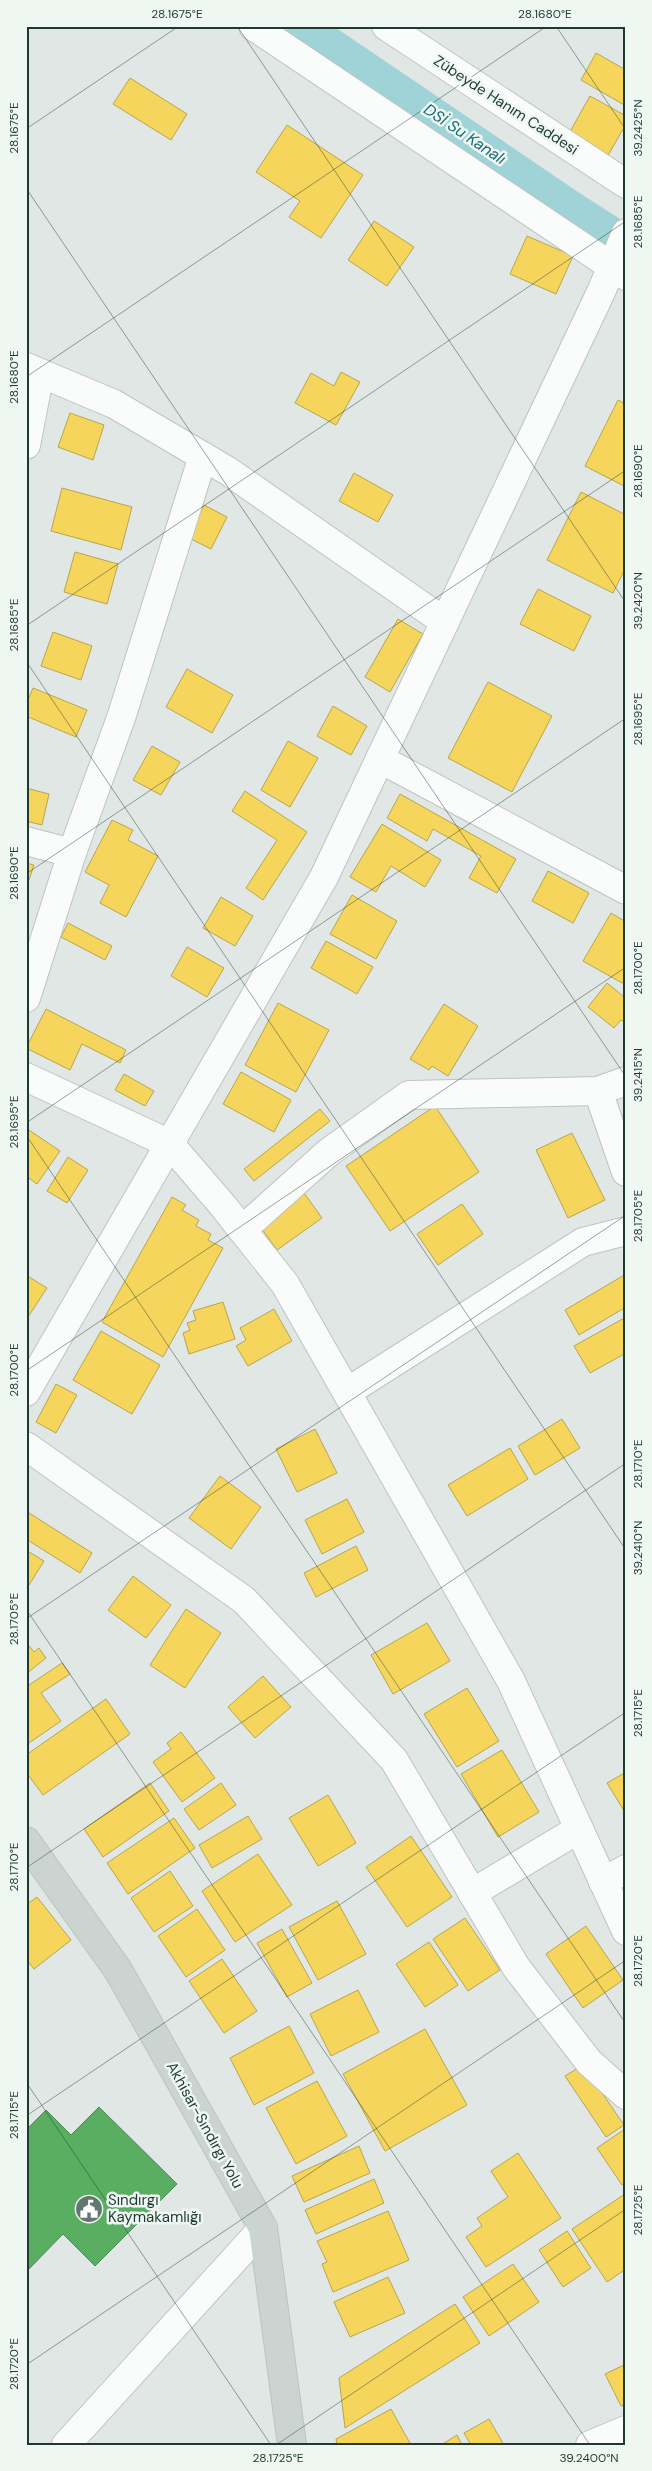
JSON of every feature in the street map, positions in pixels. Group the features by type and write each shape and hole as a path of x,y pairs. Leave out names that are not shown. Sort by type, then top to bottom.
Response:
{"main road":[{"name":"Akhisar-Sındırgı Yolu","path":"26,1841 118,1970 263,2228 292,2445"}],"street":[{"path":"253,26 619,271"},
{"name":"Zübeyde Hanım Caddesi","path":"386,26 626,184"},
{"path":"26,1392 324,877 444,622 619,271 626,233"},
{"path":"26,446 33,370 114,404 228,471 444,622"},
{"path":"26,998 72,853 122,715 203,456"},
{"path":"380,759 626,890"},
{"path":"26,841 72,853"},
{"path":"26,1077 170,1144 285,1284 511,1681 579,1829 614,1875 626,1931"},
{"path":"242,1230 328,1152 409,1095 598,1091 626,1081"},
{"path":"598,1091 626,1172"},
{"path":"346,1392 583,1242 626,1231"},
{"path":"26,1446 244,1600 394,1760 516,1966 589,2062 626,2094"},
{"path":"472,1893 579,1829"},
{"path":"66,2445 263,2228"},
{"path":"590,2445 626,2430"}],"building: Konut":[{"path":"596,53 626,70 626,106 581,80"},
{"path":"130,78 187,114 171,140 113,104"},
{"path":"590,96 626,116 626,124 606,159 567,137"},
{"path":"287,125 363,175 321,238 289,217 300,201 256,172"},
{"path":"374,221 414,247 387,286 348,260"},
{"path":"527,236 573,256 556,294 510,274"},
{"path":"341,372 360,382 336,425 295,403 311,373 334,386"},
{"path":"618,400 626,404 626,487 585,466"},
{"path":"70,413 104,425 93,460 58,447"},
{"path":"354,473 393,495 378,522 339,501"},
{"path":"62,488 132,507 121,550 51,531"},
{"path":"581,492 626,515 626,567 613,593 547,560"},
{"path":"204,505 227,517 211,549 187,537"},
{"path":"75,552 118,564 107,604 64,592"},
{"path":"538,589 591,616 574,651 520,624"},
{"path":"398,619 423,634 390,692 365,677"},
{"path":"53,632 92,646 81,680 41,666"},
{"path":"187,669 233,695 212,733 166,707"},
{"path":"488,682 552,716 512,792 448,758"},
{"path":"33,688 87,710 76,737 26,716 26,704"},
{"path":"333,706 367,726 351,755 317,736"},
{"path":"288,741 318,758 290,807 261,790"},
{"path":"152,746 180,762 161,795 133,780"},
{"path":"26,788 49,794 42,825 26,821"},
{"path":"245,791 307,832 263,900 246,888 277,840 232,811"},
{"path":"400,794 516,859 497,893 469,878 481,856 433,829 427,841 387,818"},
{"path":"112,820 133,830 128,840 158,856 126,917 100,903 109,885 85,872"},
{"path":"382,824 441,860 425,887 391,866 376,892 350,877"},
{"path":"26,863 34,865 26,889"},
{"path":"548,871 589,893 573,923 532,901"},
{"path":"352,895 397,921 376,959 330,934"},
{"path":"221,897 253,916 235,946 203,928"},
{"path":"611,913 626,922 626,977 622,983 583,961"},
{"path":"68,923 112,946 105,960 61,937"},
{"path":"326,941 373,967 357,994 311,968"},
{"path":"187,947 224,968 207,997 171,976"},
{"path":"607,983 623,996 626,993 626,1023 621,1020 614,1028 588,1007"},
{"path":"278,1003 329,1030 296,1092 245,1065"},
{"path":"444,1004 478,1026 448,1076 432,1066 429,1070 410,1059"},
{"path":"46,1009 126,1050 120,1063 82,1044 70,1070 26,1048"},
{"path":"241,1072 291,1100 274,1132 223,1104"},
{"path":"124,1074 154,1091 145,1106 115,1090"},
{"path":"435,1106 479,1172 390,1231 346,1166"},
{"path":"320,1109 330,1121 254,1181 244,1169"},
{"path":"26,1128 60,1151 37,1184 26,1176"},
{"path":"572,1133 605,1200 568,1218 536,1150"},
{"path":"68,1157 88,1170 67,1203 47,1191"},
{"path":"302,1190 322,1218 277,1250 257,1222"},
{"path":"172,1197 186,1205 182,1210 199,1220 196,1226 211,1234 208,1240 223,1248 163,1357 102,1322"},
{"path":"462,1204 483,1234 438,1265 417,1234"},
{"path":"626,1274 626,1307 579,1335 565,1310"},
{"path":"26,1275 47,1288 26,1320"},
{"path":"223,1302 235,1339 189,1354 183,1333 190,1330 187,1323 196,1320 193,1311"},
{"path":"274,1309 292,1341 248,1366 236,1346 246,1340 240,1328"},
{"path":"626,1317 626,1353 590,1373 574,1346"},
{"path":"101,1331 160,1365 132,1414 73,1380"},
{"path":"56,1384 77,1395 56,1433 36,1422"},
{"path":"562,1419 580,1448 535,1475 518,1446"},
{"path":"315,1429 337,1473 297,1492 276,1449"},
{"path":"510,1448 528,1479 467,1516 448,1485"},
{"path":"220,1476 261,1507 231,1549 189,1518"},
{"path":"347,1499 364,1532 322,1554 305,1520"},
{"path":"26,1511 92,1553 80,1573 26,1539"},
{"path":"356,1546 368,1570 316,1597 304,1573"},
{"path":"26,1550 44,1561 29,1585 26,1584"},
{"path":"133,1576 171,1605 146,1638 108,1610"},
{"path":"186,1609 221,1633 185,1688 150,1665"},
{"path":"427,1623 450,1661 393,1694 371,1655"},
{"path":"26,1642 34,1652 39,1648 46,1658 26,1674"},
{"path":"62,1663 70,1674 41,1693 61,1721 26,1745 26,1687"},
{"path":"263,1676 291,1707 255,1738 228,1707"},
{"path":"467,1688 499,1741 457,1767 424,1714"},
{"path":"106,1699 130,1734 43,1795 26,1772 26,1755"},
{"path":"181,1732 215,1778 182,1802 153,1762 171,1749 167,1743"},
{"path":"502,1750 539,1812 498,1837 461,1774"},
{"path":"626,1772 626,1814 607,1783"},
{"path":"150,1783 169,1811 103,1857 84,1829"},
{"path":"221,1783 236,1805 199,1830 184,1809"},
{"path":"328,1795 356,1843 318,1866 289,1818"},
{"path":"248,1816 262,1839 212,1868 199,1845"},
{"path":"174,1818 195,1848 128,1894 107,1863"},
{"path":"411,1836 452,1897 407,1927 366,1867"},
{"path":"258,1854 292,1905 235,1942 202,1891"},
{"path":"170,1871 193,1906 154,1932 131,1898"},
{"path":"37,1897 71,1940 34,1969 26,1959 26,1905"},
{"path":"337,1901 366,1954 318,1980 289,1927"},
{"path":"197,1909 225,1950 186,1977 158,1936"},
{"path":"465,1918 500,1970 468,1991 433,1939"},
{"path":"586,1926 623,1980 583,2008 546,1954"},
{"path":"282,1929 312,1983 287,1997 257,1943"},
{"path":"429,1942 458,1985 425,2007 396,1964"},
{"path":"222,1959 257,2011 224,2033 189,1981"},
{"path":"358,1990 379,2032 331,2056 310,2014"},
{"path":"289,2026 314,2073 254,2105 230,2058"},
{"path":"425,2029 467,2105 385,2151 343,2074"},
{"path":"583,2065 624,2125 606,2137 565,2076"},
{"path":"317,2081 347,2136 296,2164 266,2108"},
{"path":"625,2129 626,2182 622,2185 597,2148"},
{"path":"359,2146 370,2173 304,2202 292,2176"},
{"path":"518,2153 561,2218 486,2267 466,2237 482,2226 477,2218 508,2197 491,2171"},
{"path":"374,2179 384,2203 316,2234 305,2210"},
{"path":"625,2194 626,2269 607,2282 572,2229"},
{"path":"388,2211 409,2260 333,2292 322,2264 327,2262 317,2241"},
{"path":"567,2231 591,2268 563,2287 539,2250"},
{"path":"513,2264 539,2302 489,2336 463,2297"},
{"path":"388,2277 405,2313 350,2337 334,2302"},
{"path":"455,2304 480,2343 345,2428 339,2378"},
{"path":"626,2364 626,2404 621,2406 605,2374"},
{"path":"391,2409 411,2445 337,2445 336,2439"},
{"path":"489,2419 504,2445 471,2445 464,2433"},
{"path":"457,2435 462,2445 441,2445"}],"building: Kamu":[{"name":"Sındırgı Kaymakamlığı","path":"99,2107 177,2184 95,2266 63,2234 26,2272 26,2130 46,2110 71,2135"}],"waterway":[{"name":"DSİ Su Kanalı","path":"303,26 626,243"}],"place":[{"name":"Sındırgı Kaymakamlığı","path":"89,2209"}]}
